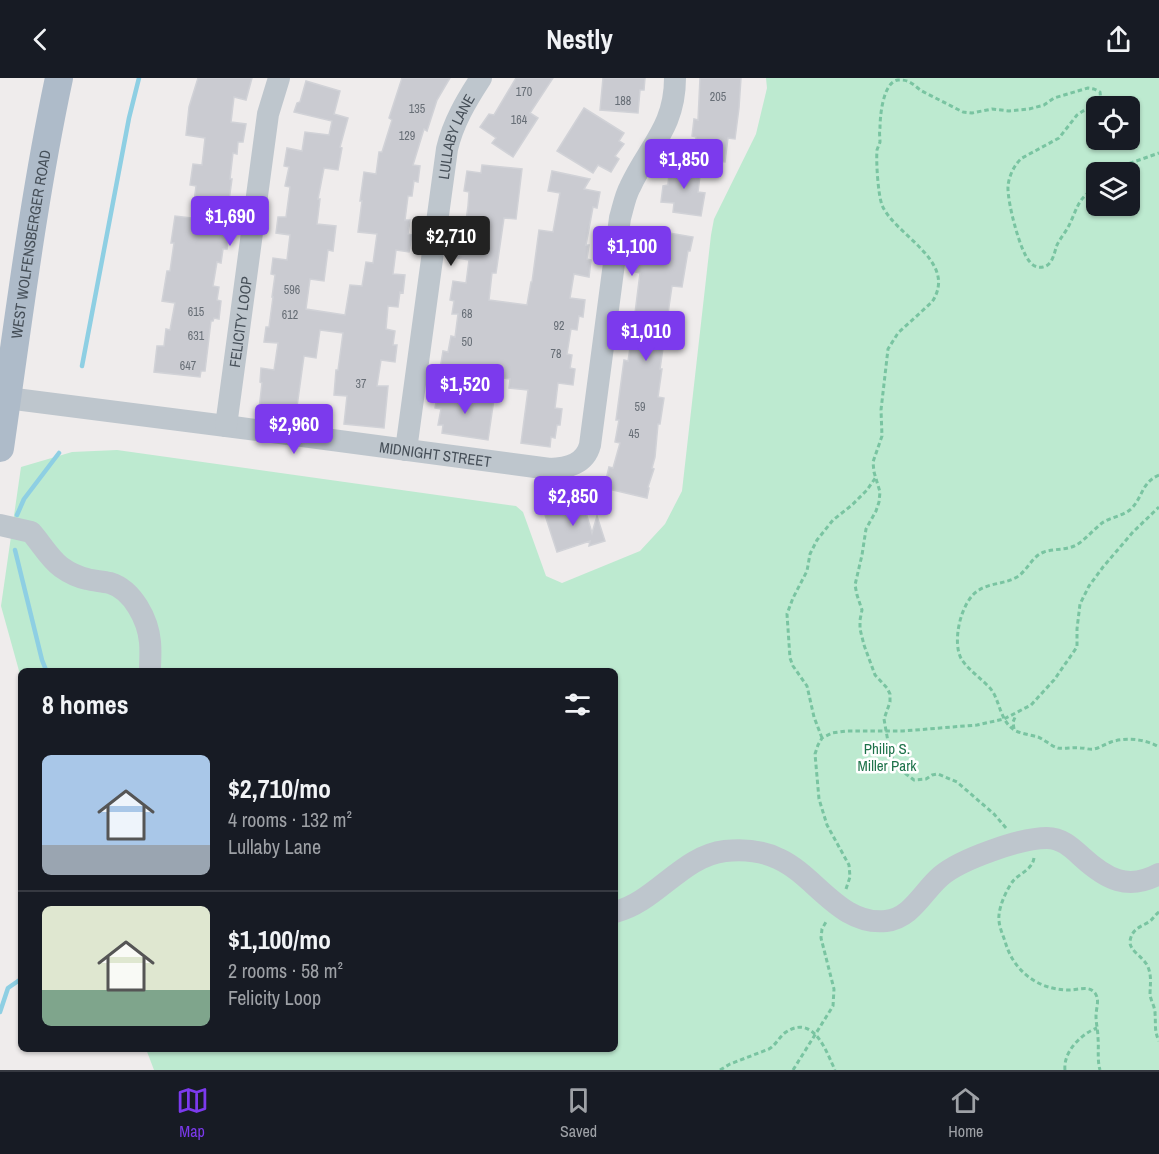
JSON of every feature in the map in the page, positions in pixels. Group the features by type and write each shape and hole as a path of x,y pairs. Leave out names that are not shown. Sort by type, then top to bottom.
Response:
{"main road":[{"name":"WEST WOLFENSBERGER ROAD","path":"0,448 24,270 59,78"}],"street":[{"name":"FELICITY LOOP","path":"226,426 268,114 279,78"},
{"name":"LULLABY LANE","path":"406,450 447,149 450,135 461,111 481,78"},
{"name":"MIDNIGHT STREET","path":"8,398 550,470 576,464 588,452 590,445 620,218 629,188 667,122 673,101 675,78"},
{"path":"0,525 31,532 61,567 86,579 111,583 130,596 148,630 150,668"},
{"path":"618,911 631,906 693,863 708,855 725,851 750,851 778,858 804,876 837,905 867,920 889,921 902,916 940,877 952,868 972,858 1025,841 1059,839 1103,874 1118,881 1132,883 1148,880 1159,874"}],"path":[{"path":"1086,195 1075,210 1050,262 1042,267 1035,266 1026,256 1011,209 1008,189 1013,170 1022,158 1062,135 1079,113 1097,106 1101,101 1100,92 1088,88 1054,98 1032,109 1009,111 992,109 972,113 963,112 906,81 897,80 890,85 881,116 880,142 877,150 880,199 893,221 932,261 937,274 938,286 932,302 898,333 888,349 881,410 882,436 873,459 880,492 879,502 866,529 855,588 862,610 859,623 864,645 876,675 890,694 890,702 884,719 891,756 914,780 926,779 938,774 957,782 994,813 1010,832 1025,841 1032,850 1033,863 1011,885 999,914 999,923 1008,953 1019,968 1039,983 1065,989 1088,989 1095,993 1099,1043 1097,1058 1100,1070"},
{"path":"1135,162 1159,153"},
{"path":"1159,475 1148,482 1131,509 1100,525 1077,545 1065,550 1041,553 1024,572 1015,578 976,591 962,614 959,624 960,657 991,689 1004,719 1015,730 1038,737 1057,748 1095,749 1113,741 1125,740 1143,740 1159,747"},
{"path":"822,738 816,725 807,686 790,658 788,614 791,602 807,571 810,554 817,540 833,520 867,490 876,477"},
{"path":"793,1070 833,1006 834,989 821,933 849,882 850,870 846,858 827,825 819,799 815,754 822,738 832,733 846,731 977,726 1004,719 1031,705 1077,647 1080,604 1089,586 1133,532 1159,507"},
{"path":"1015,730 1013,722 1018,713"},
{"path":"1159,912 1152,920 1135,930 1130,945 1132,950 1145,962 1150,974 1155,1030 1159,1041"},
{"path":"720,1070 769,1050 775,1046 782,1035 798,1028 816,1035 826,1048 835,1070"},
{"path":"1065,1070 1065,1060 1070,1051 1085,1034 1097,1028"}],"green space":[{"name":"Philip S. Miller Park","path":"766,78 1159,78 1159,1070 154,1070 147,1052 618,1052 618,668 18,668 1,606 21,467 72,452 117,450 516,506 523,512 546,576 562,583 640,551 665,524 682,491 714,219 756,134 767,88"}],"building":[{"path":"198,78 252,78 246,100 234,97 231,122 246,124 243,142 238,142 237,154 233,153 228,208 220,207 216,234 229,235 227,249 223,249 221,263 217,262 213,286 219,287 217,300 221,301 219,319 214,318 211,321 205,371 201,371 200,377 154,372 157,346 164,346 166,329 170,330 175,303 162,301 167,271 170,271 175,216 192,218 196,186 190,185 193,164 202,165 205,138 186,135 189,107"},
{"path":"402,78 450,78 437,100 427,131 424,129 413,165 420,166 418,182 414,181 412,196 408,196 405,220 410,220 408,234 412,235 409,252 396,250 393,274 405,275 403,293 400,292 398,307 388,306 386,329 395,331 393,345 397,345 395,362 381,360 377,386 388,386 384,428 344,424 347,396 334,395 343,333 320,330 316,358 304,356 296,414 259,409 261,368 274,370 278,343 264,342 266,327 269,327 273,297 275,275 271,274 273,258 287,260 290,235 276,233 278,217 286,217 290,187 285,186 289,167 284,166 287,148 302,151 305,132 329,135 332,121 294,112 297,103 300,102 306,81 340,91 334,114 348,118 340,147 342,148 338,170 324,168 318,199 320,199 317,224 336,226 333,251 328,250 324,281 310,279 306,309 345,315 350,285 362,286 366,262 373,263 377,234 358,232 364,172 376,174 379,152 382,152 392,120 389,118"},
{"path":"516,78 553,78 530,113 538,118 513,157 492,143 496,138 480,127 489,114 494,115"},
{"path":"603,78 645,78 644,90 640,90 638,113 600,110"},
{"path":"700,78 741,78 735,139 728,138 725,162 694,158 696,137 692,136 694,119 698,120"},
{"path":"584,108 624,133 619,141 624,144 615,156 619,159 611,172 598,165 593,173 557,151"},
{"path":"673,164 701,168 698,192 705,193 701,216 673,212 674,203 661,202 663,186 668,185 669,172 672,172"},
{"path":"482,165 522,169 516,219 504,218 496,273 492,273 489,300 527,305 539,230 553,232 560,193 548,191 552,171 590,179 584,189 600,192 597,208 593,207 586,245 589,245 587,259 591,260 589,277 574,274 570,298 585,300 583,317 579,316 577,330 571,329 567,354 572,355 570,368 575,369 573,385 558,383 555,408 562,409 560,425 557,425 555,438 551,437 550,447 521,443 528,390 509,388 510,379 440,369 443,351 448,352 451,336 455,337 458,314 452,314 454,301 450,300 453,281 466,283 469,260 457,258 459,241 463,242 468,206 469,192 464,191 467,171 481,173"},
{"path":"646,229 693,237 690,251 688,251 682,287 672,286 658,397 664,398 660,424 658,424 652,468 654,469 647,498 604,488 609,467 613,468 620,443 615,442 619,420 616,420 624,360 628,361 630,348 633,349 640,273 635,272 638,250 642,251"},
{"path":"438,391 494,399 488,440 442,433 443,425 438,425 441,409 435,408"},
{"path":"582,499 592,533 597,516 605,541 589,546 590,541 557,552 545,515"}],"waterway":[{"path":"82,366 129,118 139,78"},
{"path":"17,515 24,499 59,453"},
{"path":"15,550 45,668"},
{"path":"0,1012 8,988 18,981"}]}
